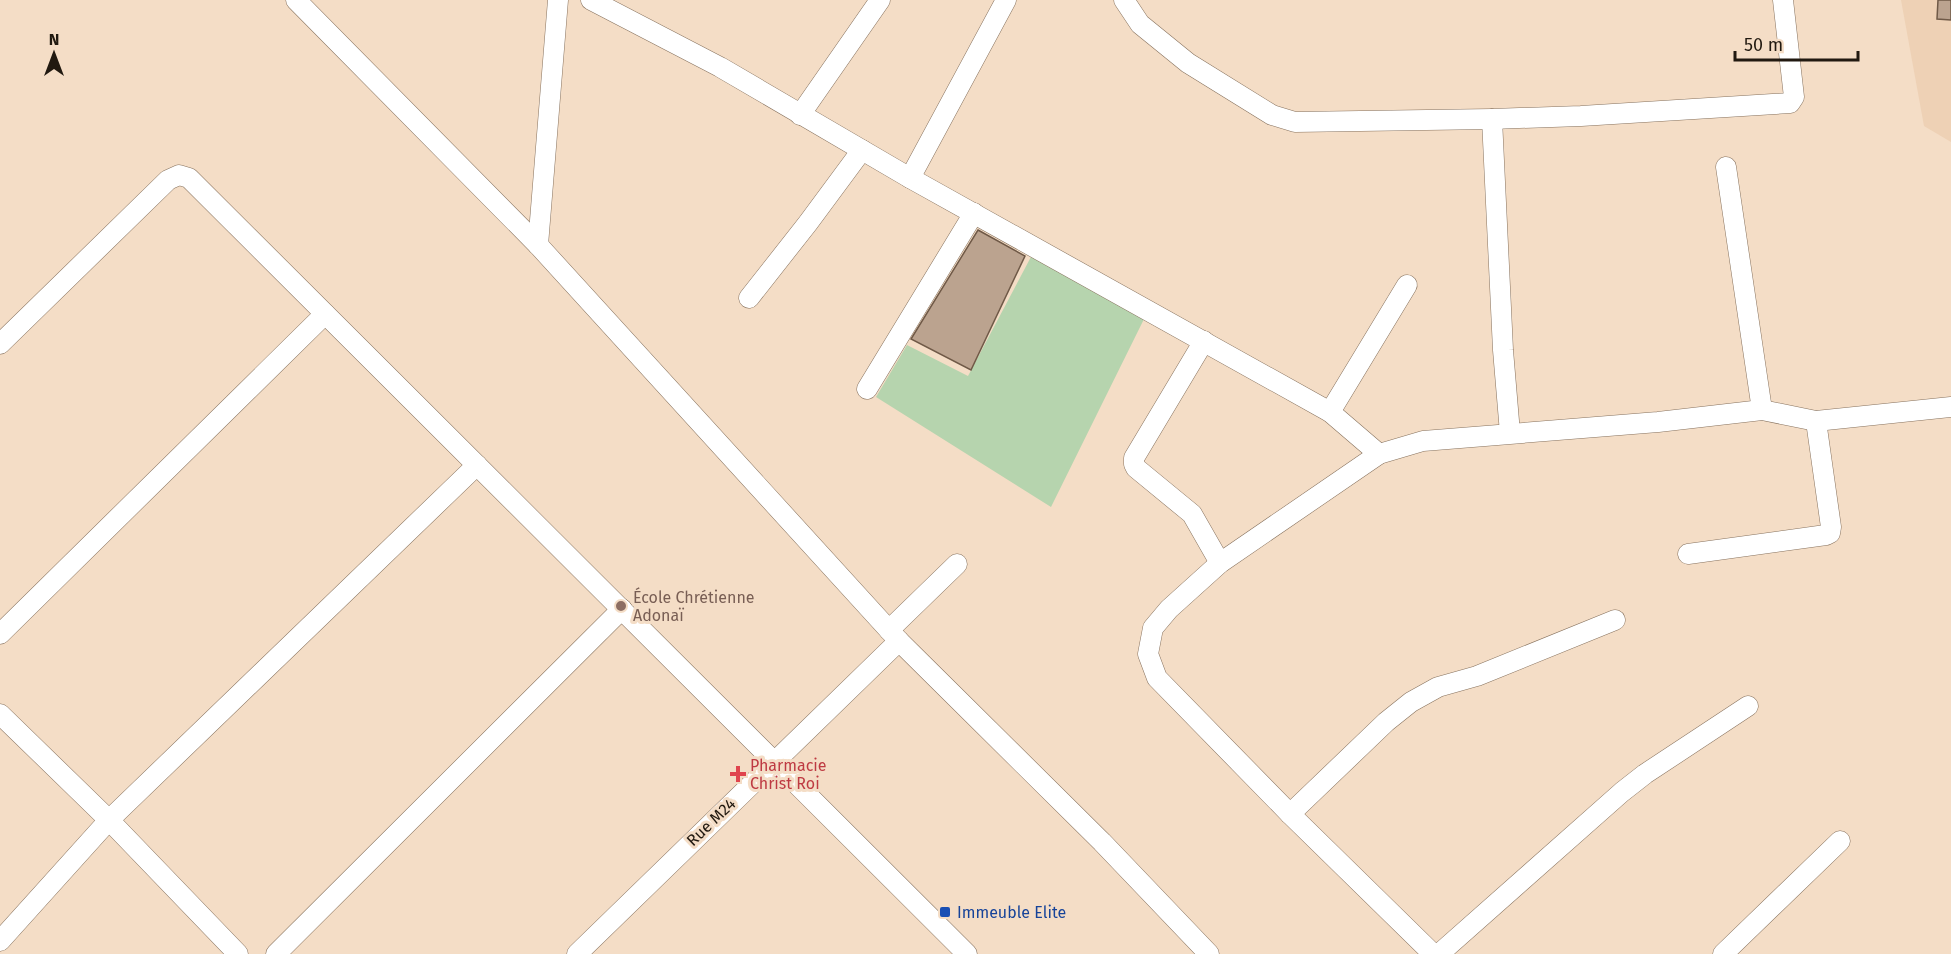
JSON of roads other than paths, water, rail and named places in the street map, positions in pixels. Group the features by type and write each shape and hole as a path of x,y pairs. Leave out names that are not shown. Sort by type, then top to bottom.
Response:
{"street":[{"path":"296,0 538,245 894,635 1102,842 1209,954"},
{"path":"538,245 558,0"},
{"path":"591,0 720,67 910,178 1330,412 1379,454"},
{"path":"800,115 880,0"},
{"path":"910,178 1006,0"},
{"path":"1124,0 1140,24 1188,63 1272,115 1295,122 1593,116 1790,103 1794,97 1783,0"},
{"path":"1492,119 1503,350 1510,433"},
{"path":"749,298 862,150"},
{"path":"1726,167 1762,411"},
{"path":"0,344 168,180 179,175 189,178 967,954"},
{"path":"867,389 974,213"},
{"path":"1330,412 1407,285"},
{"path":"0,634 325,314"},
{"path":"1204,341 1134,458 1134,464 1192,514 1220,563"},
{"path":"1433,954 1290,814 1157,678 1148,654 1152,628 1169,609 1220,563 1379,454 1423,441 1762,411 1815,421 1951,407"},
{"path":"1688,554 1830,533 1815,421"},
{"path":"0,941 109,820 477,465"},
{"name":"Rue M24","path":"577,954 774,761 894,635 957,564"},
{"path":"276,954 622,609"},
{"path":"1290,814 1386,722 1411,702 1438,687 1477,676 1615,620"},
{"path":"1439,954 1622,792 1645,774 1748,706"},
{"path":"0,714 109,820 238,954"},
{"path":"1723,954 1840,841"}],"place":[{"name":"École Chrétienne Adonaï","path":"621,606"},
{"name":"Pharmacie Christ Roi","path":"738,774"},
{"name":"Immeuble Elite","path":"945,912"}]}
